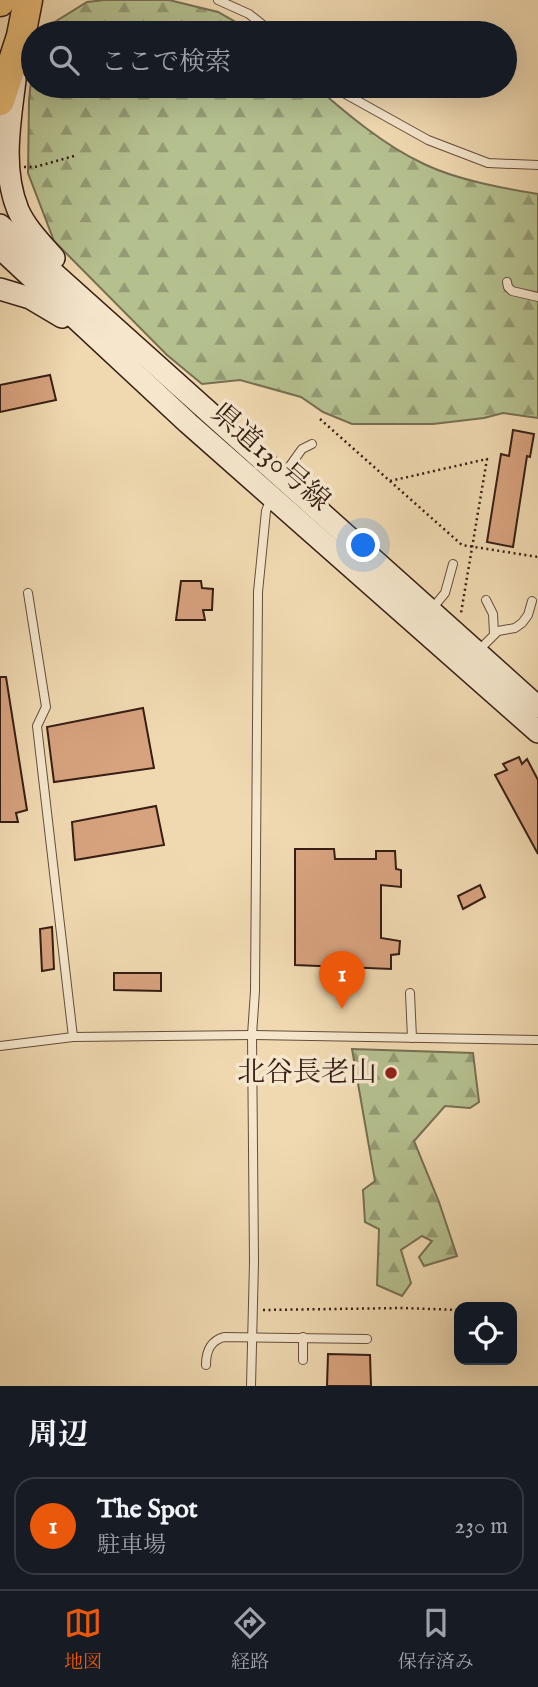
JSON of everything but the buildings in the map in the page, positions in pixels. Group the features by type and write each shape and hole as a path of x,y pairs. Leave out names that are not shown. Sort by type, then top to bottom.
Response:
{"highway":[{"path":"24,21 28,0"},
{"path":"0,101 21,36"}],"main road":[{"path":"21,36 8,133 11,186 19,211 32,232 61,267 112,317 128,353"},
{"name":"県道130号線","path":"0,225 128,353 188,423 276,488 431,610 538,706"},
{"name":"県道130号線","path":"0,248 128,353"},
{"path":"0,289 30,298 128,353"},
{"name":"県道130号線","path":"276,488 538,732"}],"lane":[{"path":"218,0 258,21"},
{"path":"353,98 428,140 476,159 488,163 538,165"},
{"path":"507,282 512,290 538,297"},
{"path":"251,1386 258,592 266,511 276,488 302,449 312,444"},
{"path":"431,610 445,593 453,564"},
{"path":"28,593 46,707 37,726 73,1037"},
{"path":"485,600 493,614 494,634"},
{"path":"477,653 494,634 522,623 528,615 532,601"},
{"path":"410,993 412,1038"},
{"path":"0,1046 73,1037 252,1035 538,1040"},
{"path":"206,1365 209,1347 215,1340 251,1337 366,1339"},
{"path":"303,1337 303,1360"}],"path":[{"path":"19,167 35,167 74,156"},
{"path":"320,419 462,545 538,557"},
{"path":"390,481 487,459 461,613"},
{"path":"263,1310 454,1310"}],"green space":[{"path":"169,0 218,12 234,21 56,21 87,2"},
{"path":"329,98 381,139 409,157 437,170 465,179 538,194 538,418 503,413 433,424 352,424 323,412 301,397 240,380 202,384 167,355 54,241 28,173 29,100"},
{"path":"352,1049 473,1053 479,1102 470,1108 445,1106 414,1141 457,1256 424,1266 419,1257 432,1241 422,1236 401,1250 411,1283 402,1296 377,1285 379,1229 365,1222 363,1190 375,1181"}],"place":[{"name":"The Spot","path":"342,1009"},
{"name":"北谷長老山","path":"391,1073"}]}
